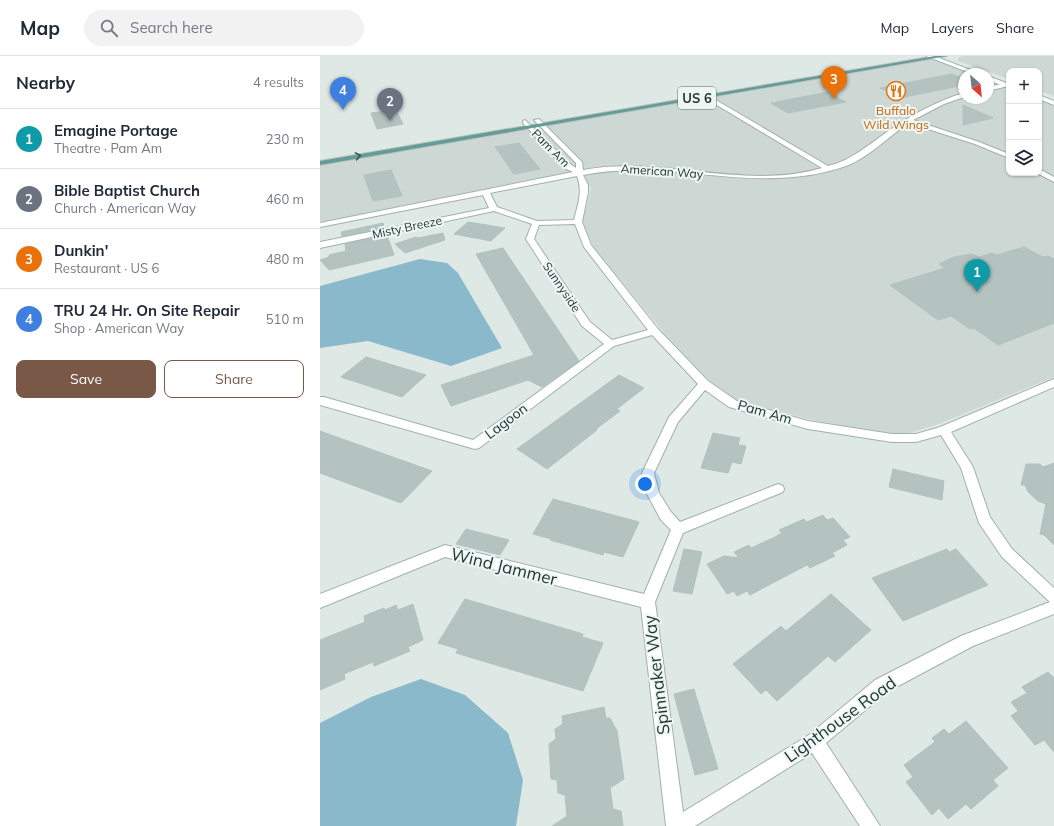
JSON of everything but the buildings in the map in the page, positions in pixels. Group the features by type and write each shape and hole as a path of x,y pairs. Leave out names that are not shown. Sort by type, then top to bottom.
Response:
{"main road":[{"name":"US 6","path":"320,163 540,122 915,56"},
{"name":"US 6","path":"540,122 715,96 944,56"},
{"name":"US 6","path":"320,156 527,125"}],"street":[{"path":"932,57 962,68"},
{"path":"994,80 1006,84"},
{"path":"994,88 1006,85"},
{"path":"715,96 783,137 804,154"},
{"path":"706,97 774,139 804,154 828,169"},
{"name":"American Way","path":"320,225 579,173 626,167 766,177 809,173 828,169 859,157 880,140 909,121 936,106 958,97"},
{"path":"1042,98 1054,103"},
{"path":"909,121 976,143 1006,155"},
{"name":"Pam Am","path":"540,122 580,163 579,173 584,185 584,192 578,222 587,245 654,331 704,384 733,404 808,425 892,438 916,438 944,430 1054,383"},
{"name":"Pam Am","path":"527,125 566,166 579,173"},
{"path":"1042,173 1054,180"},
{"path":"485,192 494,209 536,223 578,222"},
{"name":"Misty Breeze","path":"320,245 494,209"},
{"name":"Sunnyside","path":"536,223 530,240 586,324 610,344"},
{"name":"Lagoon","path":"320,401 474,445 610,344 654,331"},
{"path":"704,384 673,420 648,473 653,494 666,516 678,529 778,489"},
{"path":"944,430 966,467 984,519 1007,553 1054,597"},
{"name":"Spinnaker Way","path":"676,826 648,602 678,529"},
{"name":"Wind Jammer","path":"320,601 445,551 648,602"},
{"name":"Lighthouse Road","path":"676,826 815,741 881,686 967,641 1054,607"},
{"path":"815,741 870,826"}],"shaded area":[{"path":"1054,56 1054,96 1042,92 1042,68 1006,68 1006,78 994,74 994,68 978,68 958,61 959,57"},
{"path":"934,59 958,68 958,104 994,104 994,82 1006,87 1006,176 1042,176 1042,100 1054,105 1054,377 939,424 910,433 892,434 812,420 737,400 710,381 664,333 593,246 582,222 591,188 583,174 320,227 320,165"}],"water":[{"path":"420,259 447,263 458,273 502,348 451,366 368,341 320,348 320,286"},
{"path":"421,679 465,695 508,733 523,780 516,826 320,826 320,723 371,697"}],"place":[{"name":"Buffalo Wild Wings","path":"896,91"},
{"name":"Dunkin'","path":"834,99"},
{"name":"TRU 24 Hr. On Site Repair","path":"343,110"},
{"name":"Bible Baptist Church","path":"390,121"},
{"name":"Emagine Portage","path":"977,292"}]}
